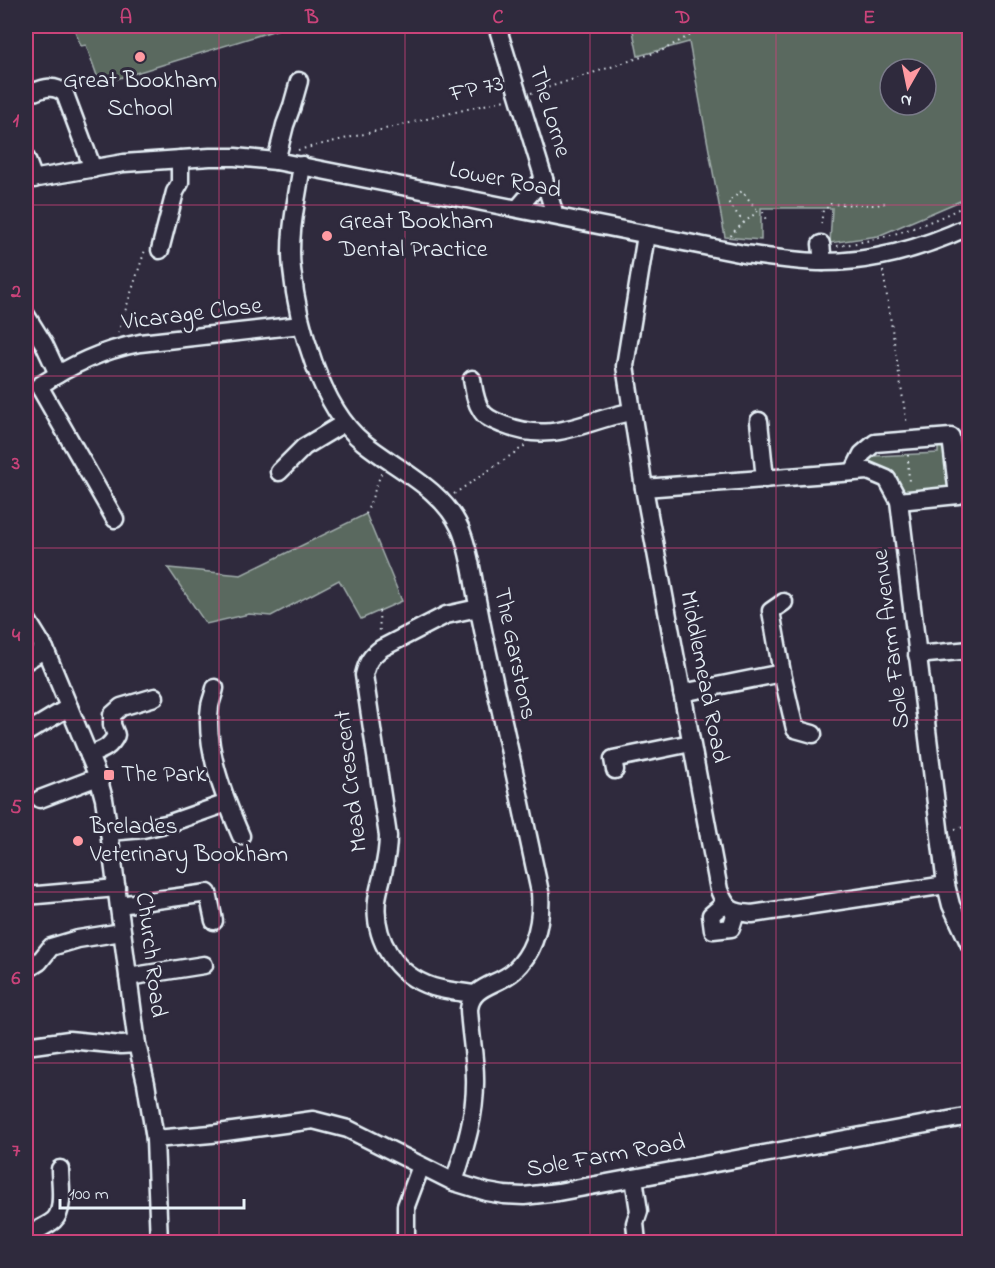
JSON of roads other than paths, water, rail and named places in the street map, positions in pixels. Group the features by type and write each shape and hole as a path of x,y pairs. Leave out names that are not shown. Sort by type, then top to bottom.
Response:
{"street":[{"name":"The Lorne","path":"497,26 555,215"},
{"name":"The Garstons","path":"299,81 285,125 293,228 291,269 301,325 315,366 344,423 386,460 429,489 443,503 460,527 465,540 540,892 539,926 534,943 525,958 499,982 474,994"},
{"path":"26,95 49,87 55,87 65,94 93,169"},
{"name":"Lower Road","path":"30,180 124,163 235,157 289,163 646,235 789,260 822,251 881,257 905,252 969,226"},
{"path":"26,158 30,180"},
{"path":"153,249 180,183 180,159"},
{"name":"The Lorne","path":"518,208 544,178"},
{"name":"Middlemead Road","path":"646,235 625,366 644,488 719,890 730,908 752,914 946,885"},
{"path":"26,315 44,344 58,374"},
{"name":"Vicarage Close","path":"115,519 32,389 84,360 112,349 140,343 301,325"},
{"path":"472,379 482,413 490,419 515,429 555,432 631,412"},
{"path":"759,422 765,479"},
{"path":"279,472 304,447 344,423"},
{"path":"853,472 862,454 875,443 951,437 958,495 904,501"},
{"name":"Sole Farm Avenue","path":"644,488 868,471 887,479 904,501 917,655 946,885 951,905 969,945"},
{"path":"784,602 771,611 782,673 795,729 813,734"},
{"name":"Mead Crescent","path":"474,994 433,987 404,971 393,960 378,930 377,897 387,858 388,836 364,675 366,663 381,649 446,615 478,608"},
{"name":"Church Road","path":"26,618 45,649 98,777 104,799 137,1044 155,1139 159,1242"},
{"path":"26,661 45,649"},
{"path":"917,655 969,650"},
{"path":"682,693 782,673"},
{"path":"215,688 210,706 209,737 227,803 241,836"},
{"path":"89,755 104,750 112,743 116,735 112,715 121,707 155,697"},
{"path":"26,733 69,707"},
{"path":"615,770 613,759 691,743"},
{"path":"40,800 98,777"},
{"path":"110,832 143,829 170,823 227,803"},
{"path":"26,896 117,888"},
{"path":"119,905 208,893 214,921"},
{"path":"26,970 39,962 51,947 78,939 122,932"},
{"path":"128,977 204,965"},
{"path":"454,1182 471,1127 474,1103 475,1078 469,1009 474,994"},
{"path":"26,1046 69,1040 121,1045 137,1044"},
{"name":"Sole Farm Road","path":"155,1139 212,1134 313,1120 348,1129 454,1182 487,1192 524,1196 558,1192 969,1116"},
{"path":"406,1242 406,1206 421,1166"},
{"path":"26,1236 53,1221 59,1214 60,1169"},
{"path":"634,1178 639,1211 635,1223 637,1242"}],"place":[{"name":"Great Bookham School","path":"140,57"},
{"name":"Great Bookham Dental Practice","path":"327,236"},
{"name":"The Park","path":"109,775"},
{"name":"Brelades Veterinary Bookham","path":"78,841"}]}
